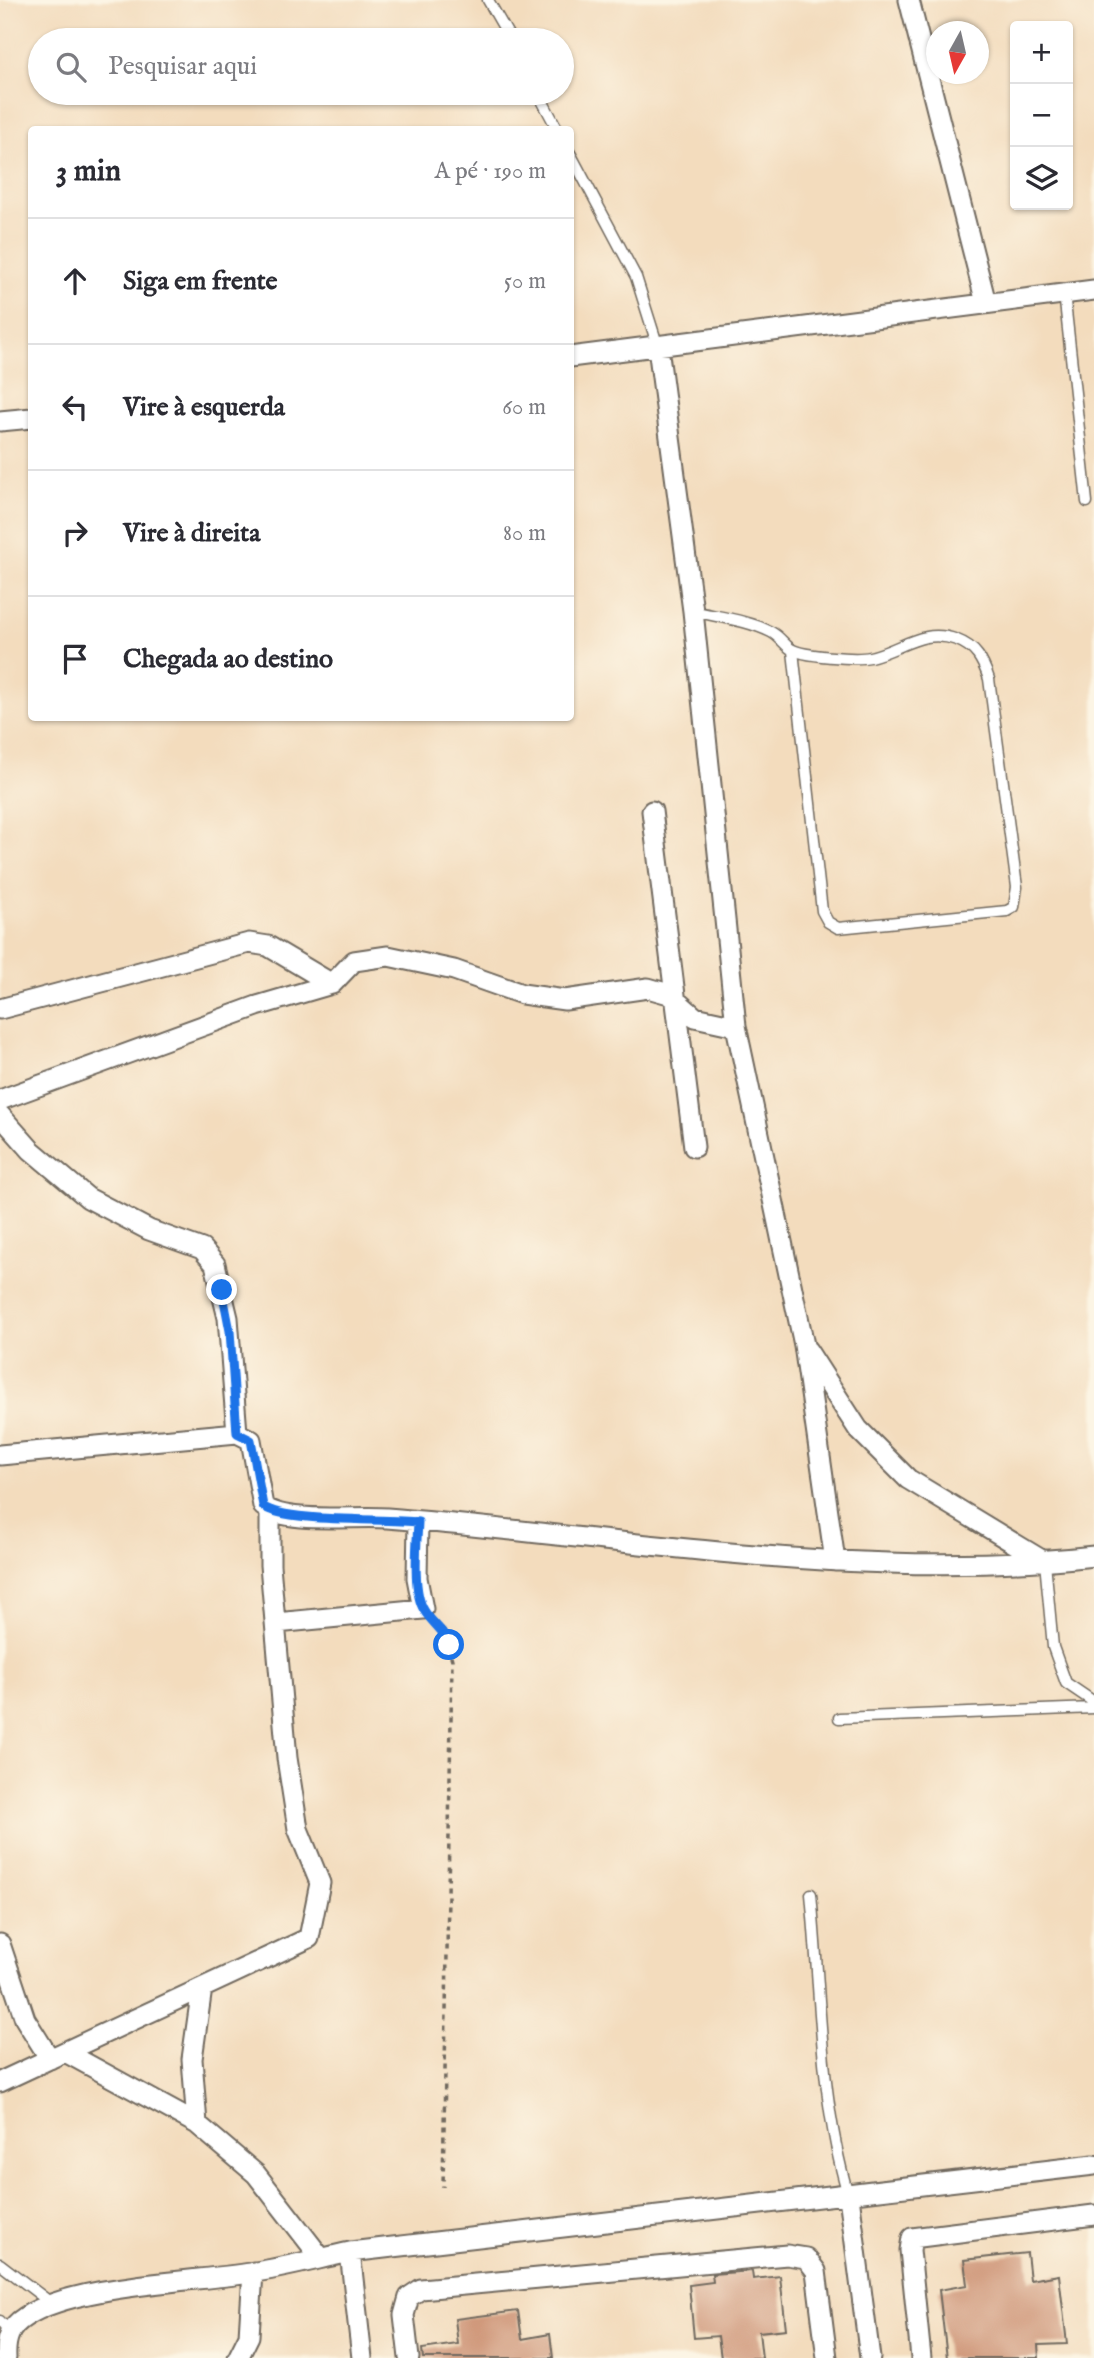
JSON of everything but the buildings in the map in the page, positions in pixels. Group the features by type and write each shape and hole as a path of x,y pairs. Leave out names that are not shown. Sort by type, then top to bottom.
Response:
{"street":[{"path":"909,0 986,303"},
{"path":"574,357 1094,290"},
{"path":"658,347 693,611 736,1026 804,1345 835,1560"},
{"path":"0,421 28,418"},
{"path":"652,811 694,1147"},
{"path":"0,1009 249,943 268,946 332,984"},
{"path":"0,1100 257,1006 332,984 354,961 388,956 454,970 522,994 565,1000 648,988 669,994 695,1017 736,1026"},
{"path":"0,1115 31,1150 88,1198 149,1230 202,1249 215,1264 228,1318 237,1433"},
{"path":"804,1345 858,1429 908,1479 1045,1562"},
{"path":"0,1455 237,1433 251,1440 259,1493 263,1506 270,1512 418,1522 835,1560 1045,1562 1094,1556"},
{"path":"0,2082 309,1938 317,1911 320,1883 298,1829 287,1758 270,1566 270,1512"},
{"path":"276,1623 423,1609 417,1578 418,1522"},
{"path":"0,1944 25,2019 57,2055 197,2123 256,2174 321,2258"},
{"path":"197,2123 192,2059 202,1988"},
{"path":"6,2358 4,2327 51,2303 90,2294 253,2272 350,2252 849,2196 1094,2165"},
{"path":"849,2196 870,2358"},
{"path":"921,2358 910,2250 912,2238 1094,2215"},
{"path":"350,2252 362,2358"},
{"path":"409,2358 404,2315 409,2297 421,2289 787,2255 806,2258 816,2271 827,2358"},
{"path":"238,2358 249,2336 253,2272"}],"lane":[{"path":"488,0 504,28"},
{"path":"544,105 556,126"},
{"path":"574,161 636,277 658,347"},
{"path":"1064,293 1087,502"},
{"path":"693,611 773,632 793,651 869,657 919,637 941,636 958,640 983,660 989,679 1016,874 1017,899 1014,907 1007,911 838,928 828,922 822,911 793,651"},
{"path":"1045,1562 1053,1647 1061,1671 1066,1683 1094,1705"},
{"path":"839,1718 1094,1705"},
{"path":"811,1894 819,1964 822,2067 839,2165 849,2196"},
{"path":"0,2264 51,2303"}],"path":[{"path":"423,1609 445,1632 452,1661 443,2188"}],"route":[{"path":"222,1290 230,1331 237,1433 246,1435 251,1440 263,1506 270,1512 282,1515 388,1518 418,1522 417,1578 423,1609 445,1632 449,1645"}]}
